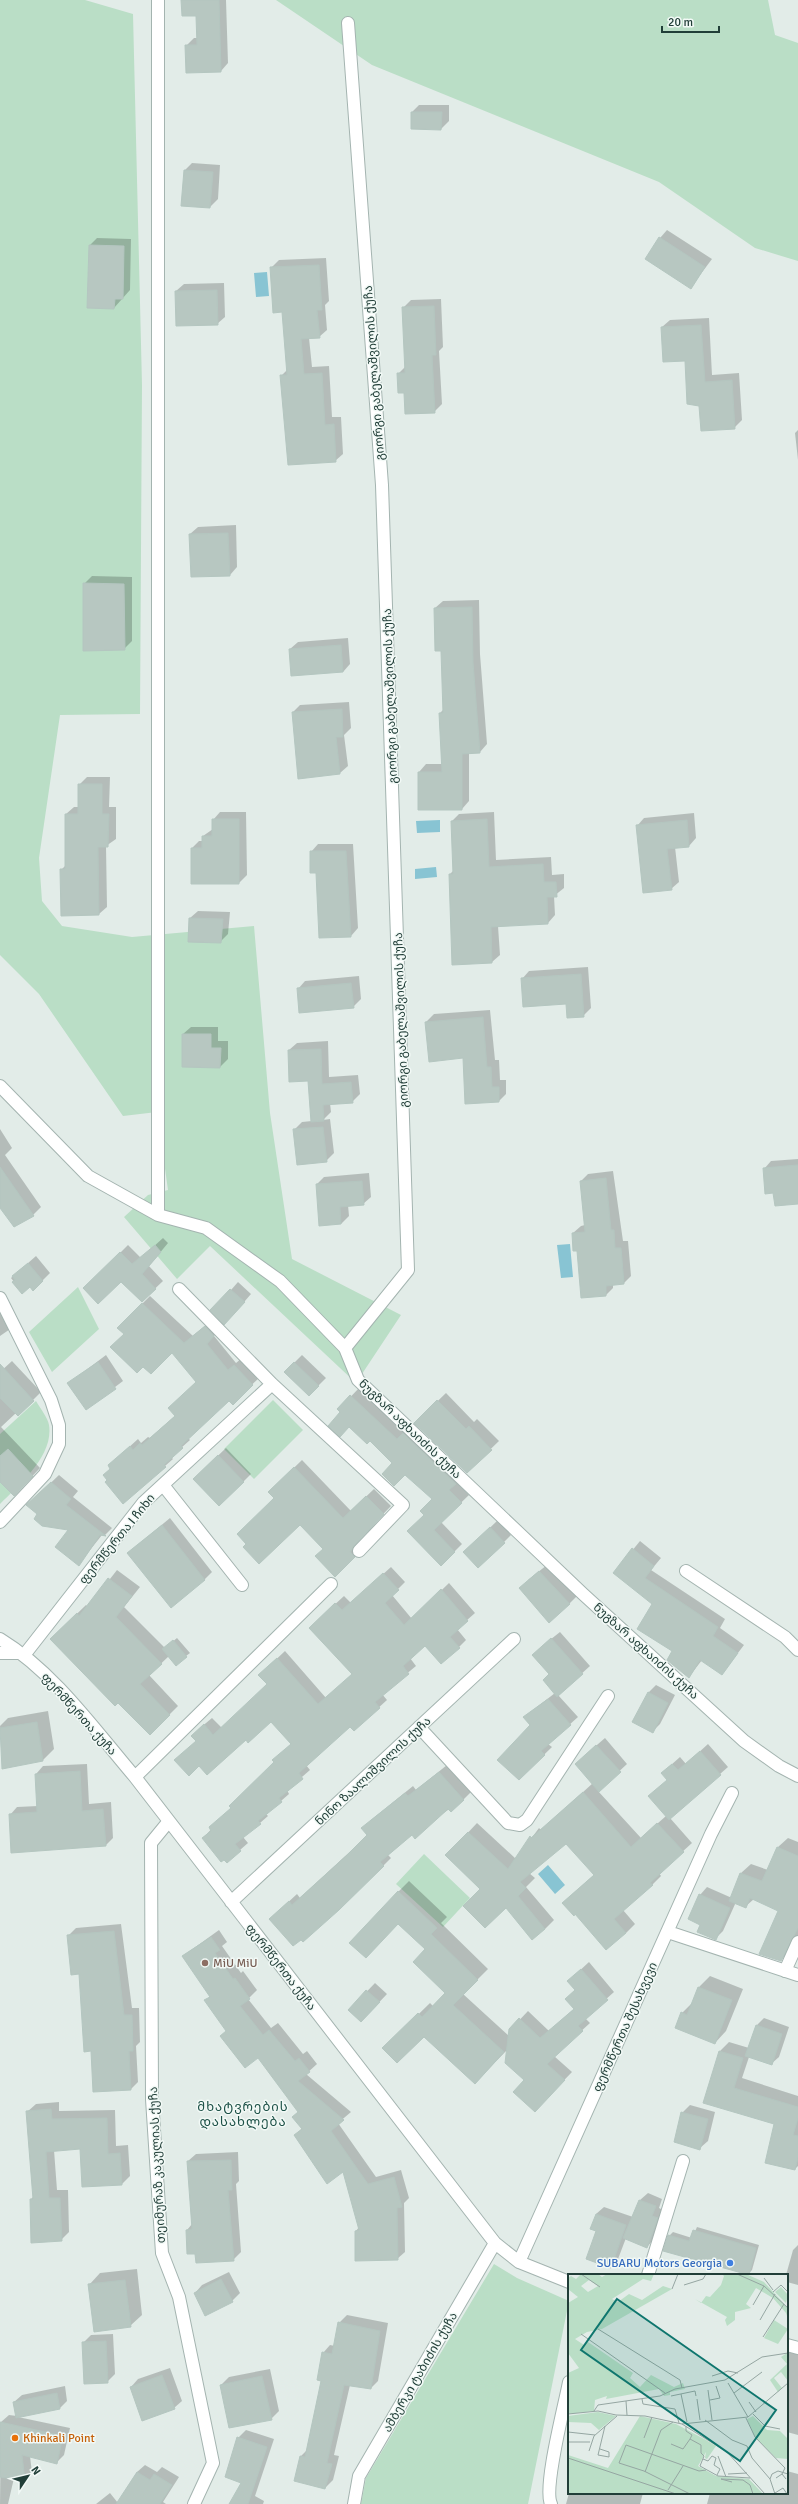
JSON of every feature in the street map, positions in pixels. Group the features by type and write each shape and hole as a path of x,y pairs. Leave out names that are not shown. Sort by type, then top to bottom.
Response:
{"street":[{"path":"158,0 158,1215"},
{"name":"გიორგი გაბელაშვილის ქუჩა","path":"345,1348 408,1270 382,485 348,23"},
{"name":"ნუგზარ აფხაიძის ქუჩა","path":"0,1086 88,1176 158,1215 206,1228 280,1281 345,1348 358,1380 458,1476 744,1741 779,1766 798,1776"},
{"path":"179,1289 272,1384 402,1505 360,1551"},
{"path":"0,1298 51,1400 59,1425 59,1444 45,1474 0,1522"},
{"name":"ფერმწერთა I ჩიხი","path":"24,1654 144,1503 272,1384"},
{"path":"163,1485 242,1585"},
{"path":"686,1571 785,1637 798,1650"},
{"path":"135,1777 331,1584"},
{"name":"ფერმწერთა ქუჩა","path":"0,1639 24,1654 73,1704 135,1777 495,2243 519,2262 568,2282"},
{"name":"ნინო ზაალიშვილის ქუჩა","path":"231,1902 514,1639"},
{"path":"0,1653 24,1654"},
{"path":"419,1727 508,1823 520,1825 528,1820 608,1696"},
{"name":"ფერმწერთა შესახვევი","path":"519,2262 732,1793"},
{"name":"თეიმურაზ კაკულიას ქუჩა","path":"169,1822 151,1843 152,2099 162,2253 179,2297 213,2463 194,2504"},
{"path":"668,1932 798,1975"},
{"path":"785,1971 798,1942"},
{"path":"648,2274 683,2160"},
{"name":"ამბერკი ტაბიძის ქუჩა","path":"354,2504 359,2476 495,2243"},
{"path":"788,2346 798,2348"},
{"path":"551,2504 549,2500 550,2479 568,2387"}],"green space":[{"path":"0,0 85,0 133,14 142,385 140,714 60,715 39,858 42,901 62,926 132,937 254,926 270,1113 292,1259 401,1315 356,1383 210,1246 177,1279 124,1217 148,1195 168,1190 157,1112 123,1116 39,994 0,955"},
{"path":"276,0 768,0 775,35 798,43 798,261 755,248 659,182 372,65"},
{"path":"78,1287 99,1329 52,1372 29,1332"},
{"path":"273,1400 303,1430 254,1479 224,1449"},
{"path":"36,1401 46,1416 49,1425 49,1437 46,1448 34,1469 0,1504 0,1434"},
{"path":"424,1854 470,1898 443,1927 396,1884"},
{"path":"494,2264 517,2278 568,2301 528,2504 361,2504 366,2478"}],"water":[{"path":"267,272 269,296 256,297 254,273"},
{"path":"440,820 440,832 417,833 416,821"},
{"path":"436,867 437,877 415,879 415,869"},
{"path":"570,1244 573,1277 561,1278 557,1245"},
{"path":"548,1865 565,1885 555,1894 538,1874"}],"building":[{"path":"181,0 219,0 221,72 186,73 185,45 197,45 196,16 182,16"},
{"path":"411,112 442,112 441,130 411,129"},
{"path":"184,170 213,172 210,208 181,206"},
{"path":"659,237 705,267 691,289 645,259"},
{"path":"89,245 124,246 123,299 115,299 114,309 87,308"},
{"path":"319,265 322,310 317,310 320,338 301,339 304,374 322,373 325,425 334,424 336,462 288,465 280,375 287,375 282,312 273,313 270,267"},
{"path":"217,290 218,325 176,326 175,291"},
{"path":"434,306 436,355 432,355 435,413 405,414 404,393 398,393 397,373 405,373 402,307"},
{"path":"701,325 705,382 732,380 735,429 701,431 699,406 687,404 685,361 663,362 661,327"},
{"path":"228,533 230,576 191,577 189,534"},
{"path":"83,583 124,584 125,650 83,651"},
{"path":"472,607 473,662 480,753 462,754 462,810 418,810 418,772 442,772 439,713 443,713 441,651 435,651 434,608"},
{"path":"341,645 343,672 291,676 289,649"},
{"path":"342,709 343,737 336,737 340,774 298,779 292,712"},
{"path":"78,784 102,784 102,814 109,814 108,847 98,847 99,915 61,916 60,869 65,869 65,814 78,814"},
{"path":"212,819 239,819 239,884 191,884 191,848 202,848 202,836 212,836"},
{"path":"487,819 489,867 543,864 544,882 556,882 557,897 547,897 548,924 491,927 492,963 452,965 449,874 453,874 451,821"},
{"path":"687,820 689,847 667,849 672,890 643,893 636,825"},
{"path":"310,851 346,851 351,937 319,938 316,873 310,873"},
{"path":"189,918 223,919 221,943 188,942"},
{"path":"581,974 584,1017 567,1018 566,1004 523,1007 521,978"},
{"path":"351,983 354,1008 299,1013 297,988"},
{"path":"483,1017 487,1067 491,1067 492,1087 499,1087 499,1102 465,1104 463,1058 429,1062 425,1022"},
{"path":"182,1034 211,1034 211,1048 221,1048 220,1068 182,1067"},
{"path":"321,1049 322,1084 351,1082 353,1103 323,1105 324,1121 311,1122 308,1081 289,1082 288,1050"},
{"path":"323,1127 327,1162 297,1165 293,1129"},
{"path":"798,1165 798,1204 775,1206 773,1193 765,1194 763,1168"},
{"path":"0,1167 34,1216 14,1227 0,1208"},
{"path":"606,1178 611,1230 614,1230 615,1248 621,1248 624,1284 606,1286 606,1296 581,1298 577,1251 573,1251 572,1233 585,1232 580,1181"},
{"path":"362,1181 364,1205 340,1207 341,1224 319,1226 316,1184"},
{"path":"155,1245 161,1252 142,1274 156,1289 142,1302 121,1282 98,1304 83,1288 120,1252 132,1264"},
{"path":"28,1263 43,1281 33,1291 30,1287 22,1294 12,1282 15,1280 12,1276"},
{"path":"230,1289 245,1302 224,1325 210,1310"},
{"path":"142,1303 184,1343 205,1326 214,1336 207,1344 228,1370 234,1365 253,1385 233,1405 229,1401 181,1446 183,1448 164,1465 166,1467 123,1504 105,1482 107,1480 103,1475 110,1469 108,1465 130,1446 133,1450 140,1443 142,1445 175,1416 168,1408 196,1382 172,1353 151,1374 143,1367 137,1373 110,1347 124,1334 117,1328"},
{"path":"98,1362 116,1389 86,1410 67,1383"},
{"path":"294,1362 319,1386 309,1396 284,1372"},
{"path":"0,1364 34,1401 18,1416 0,1398"},
{"path":"350,1395 397,1439 403,1433 456,1484 449,1490 462,1503 434,1530 455,1552 441,1566 407,1531 424,1515 420,1511 432,1499 405,1475 394,1486 382,1474 392,1463 370,1441 367,1444 349,1427 340,1437 328,1426 340,1412 337,1409"},
{"path":"437,1400 466,1429 469,1426 492,1450 467,1473 414,1423"},
{"path":"8,1449 33,1476 14,1496 0,1482 0,1456"},
{"path":"218,1455 244,1482 219,1506 193,1479"},
{"path":"294,1467 343,1518 366,1496 384,1514 354,1546 350,1552 355,1557 335,1577 315,1556 323,1549 300,1525 259,1564 243,1547 246,1544 237,1534 274,1498 268,1492"},
{"path":"51,1482 71,1499 66,1505 106,1536 100,1535 79,1566 55,1547 68,1530 42,1526 34,1519 37,1514 26,1505"},
{"path":"162,1525 205,1580 171,1608 127,1553"},
{"path":"490,1527 505,1543 478,1568 463,1552"},
{"path":"632,1548 654,1566 645,1578 718,1627 713,1636 738,1653 722,1675 700,1660 689,1678 667,1660 672,1651 637,1629 652,1604 613,1573"},
{"path":"539,1571 570,1604 549,1623 519,1588"},
{"path":"383,1573 399,1590 385,1603 404,1625 441,1589 468,1621 450,1637 460,1648 441,1664 425,1646 403,1666 409,1674 375,1702 380,1708 354,1731 350,1727 299,1773 303,1779 279,1798 282,1802 258,1821 261,1824 235,1844 241,1851 227,1863 224,1860 221,1862 202,1838 211,1831 209,1827 231,1808 229,1806 274,1762 272,1760 291,1744 271,1722 248,1743 246,1740 207,1775 199,1766 189,1776 174,1760 196,1741 191,1736 204,1724 213,1735 267,1684 258,1675 277,1658 318,1704 352,1674 309,1628 335,1603 342,1610"},
{"path":"108,1578 132,1596 116,1617 162,1664 140,1684 170,1715 150,1735 118,1703 115,1706 50,1639 77,1613 79,1616"},
{"path":"551,1638 583,1674 557,1697 543,1680 549,1674 532,1655"},
{"path":"173,1640 187,1657 176,1666 162,1649"},
{"path":"648,1692 668,1703 653,1733 632,1722"},
{"path":"548,1699 571,1725 541,1751 545,1755 519,1780 497,1760 530,1725 523,1717"},
{"path":"37,1722 43,1761 2,1769 0,1728"},
{"path":"596,1745 621,1772 599,1792 575,1764"},
{"path":"700,1751 721,1775 669,1820 648,1796 667,1780 661,1773 672,1764 678,1770"},
{"path":"80,1771 82,1811 103,1809 106,1846 11,1853 9,1814 37,1812 35,1774"},
{"path":"439,1772 464,1800 451,1812 448,1809 415,1839 412,1835 380,1862 384,1866 339,1910 303,1942 301,1940 293,1946 269,1919 289,1901 292,1905 347,1855 367,1835 361,1828 405,1793 408,1796"},
{"path":"583,1792 631,1847 657,1823 684,1852 650,1883 653,1885 614,1919 626,1933 606,1950 575,1914 574,1916 562,1903 594,1875 566,1844 520,1882 526,1888 518,1896 545,1929 532,1940 506,1908 485,1928 463,1906 480,1889 445,1855 468,1832 508,1869 530,1836 531,1838"},
{"path":"777,1847 798,1856 798,1928 781,1961 759,1954 778,1911 750,1898 746,1908 729,1901 740,1873 762,1881"},
{"path":"398,1891 437,1928 431,1934 478,1980 453,2005 504,2052 475,2084 424,2037 397,2063 382,2048 418,2013 422,2017 445,1993 413,1962 425,1949 398,1924 366,1958 349,1943"},
{"path":"699,1894 730,1908 716,1940 697,1932 700,1925 688,1919"},
{"path":"114,1931 124,2015 132,2015 133,2051 129,2051 131,2090 93,2092 91,2051 84,2052 79,1974 71,1975 67,1935"},
{"path":"211,1937 220,1950 215,1953 233,1979 235,1978 250,1999 240,2006 263,2035 269,2030 295,2061 299,2058 310,2072 298,2081 344,2120 331,2131 368,2184 394,2177 402,2207 397,2208 398,2260 355,2261 355,2231 359,2230 343,2172 327,2184 294,2135 302,2129 292,2117 298,2112 258,2058 245,2068 220,2036 226,2031 204,2000 210,1997 182,1956"},
{"path":"581,1969 608,2000 578,2026 583,2031 547,2064 565,2080 535,2112 513,2092 524,2080 505,2063 509,2029 519,2018 540,2038 574,2009 565,1999 575,1990 567,1981"},
{"path":"698,1987 732,2000 715,2044 675,2028 681,2012 687,2015"},
{"path":"366,1990 380,2002 361,2022 348,2010"},
{"path":"756,2025 782,2034 772,2065 745,2056"},
{"path":"719,2051 743,2058 734,2088 798,2107 798,2118 793,2135 798,2136 798,2157 795,2170 765,2163 774,2124 703,2103"},
{"path":"51,2109 52,2119 107,2118 108,2154 120,2153 122,2185 82,2187 80,2149 46,2152 49,2198 60,2198 62,2241 31,2243 30,2199 33,2199 26,2111"},
{"path":"681,2112 708,2119 700,2150 674,2142"},
{"path":"231,2160 232,2190 228,2190 234,2261 196,2263 195,2254 187,2254 186,2230 192,2229 187,2161"},
{"path":"639,2200 656,2206 652,2216 658,2218 647,2248 623,2238"},
{"path":"596,2214 626,2225 611,2268 586,2259 596,2231 590,2229"},
{"name":"SUBARU Motors Georgia","path":"693,2230 756,2248 749,2274 663,2251 668,2235 689,2241"},
{"path":"221,2279 233,2302 205,2316 194,2293"},
{"path":"125,2280 131,2327 94,2332 88,2284"},
{"path":"338,2322 380,2331 371,2389 344,2385 327,2463 332,2464 325,2489 294,2481 300,2456 305,2457 321,2381 317,2380 322,2352 332,2354"},
{"path":"106,2341 108,2383 84,2384 82,2342"},
{"path":"162,2375 175,2409 142,2421 130,2387"},
{"path":"262,2376 272,2420 229,2428 220,2385"},
{"path":"57,2393 60,2409 16,2418 13,2402"},
{"path":"0,2422 63,2436 57,2464 22,2455 25,2481 0,2477"},
{"path":"237,2437 267,2447 248,2504 229,2504 241,2483 225,2477"},
{"path":"137,2472 150,2480 154,2474 172,2485 160,2504 116,2504"}],"place":[{"name":"MiU MiU","path":"205,1963"},
{"name":"SUBARU Motors Georgia","path":"730,2263"},
{"name":"Khinkali Point","path":"15,2438"}],"district":[{"name":"მხატვრების დასახლება","path":"243,2114"}]}
